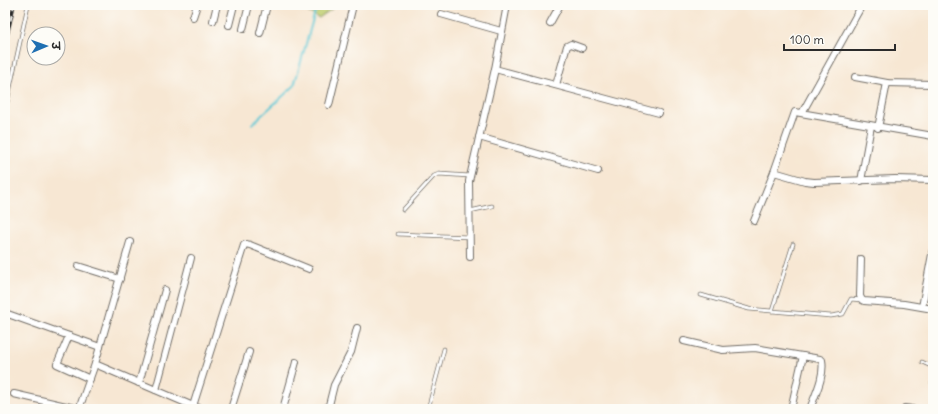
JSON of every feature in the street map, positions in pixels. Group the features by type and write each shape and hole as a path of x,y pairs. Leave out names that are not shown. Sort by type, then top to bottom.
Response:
{"street":[{"path":"193,17 197,5"},
{"path":"213,21 217,5"},
{"path":"229,25 234,5"},
{"path":"243,29 250,5"},
{"path":"260,33 267,5"},
{"path":"329,104 353,5"},
{"path":"470,257 468,187 507,5"},
{"path":"550,23 560,5"},
{"path":"802,113 862,5"},
{"path":"441,14 501,31"},
{"path":"556,85 567,46 571,44 582,48"},
{"path":"494,70 659,113"},
{"path":"856,77 887,82 933,84"},
{"path":"862,181 887,82"},
{"path":"754,221 774,172 794,113 797,112 875,127 933,136"},
{"path":"479,137 598,171"},
{"path":"774,172 810,182 895,179 933,180"},
{"path":"14,394 79,409 95,364 130,242"},
{"path":"193,406 244,245 250,245 309,269"},
{"path":"922,307 933,249"},
{"path":"156,390 191,258"},
{"path":"861,259 860,296 862,300 904,304 933,309"},
{"path":"78,266 120,279"},
{"path":"139,383 165,290"},
{"path":"5,313 100,346"},
{"path":"328,409 334,385 352,352 357,328"},
{"path":"69,336 57,364 90,379"},
{"path":"684,341 723,350 754,348 822,360 823,363 820,380 810,409"},
{"path":"231,409 249,352"},
{"path":"792,409 803,356"},
{"path":"283,409 296,362"},
{"path":"95,364 193,406 204,409"},
{"path":"905,408 912,409"}],"lane":[{"path":"5,111 28,5"},
{"path":"403,210 434,176 440,174 470,176"},
{"path":"469,211 492,206"},
{"path":"398,234 470,237"},
{"path":"772,311 793,244"},
{"path":"701,296 749,309 831,316 843,314 851,299 862,300"},
{"path":"428,409 444,349"},
{"path":"922,362 933,367"}],"green space":[{"path":"300,5 333,5 332,9 319,18 302,9"}],"waterway":[{"path":"252,124 294,86 317,5"}],"railway":[{"path":"5,44 14,5"}]}
